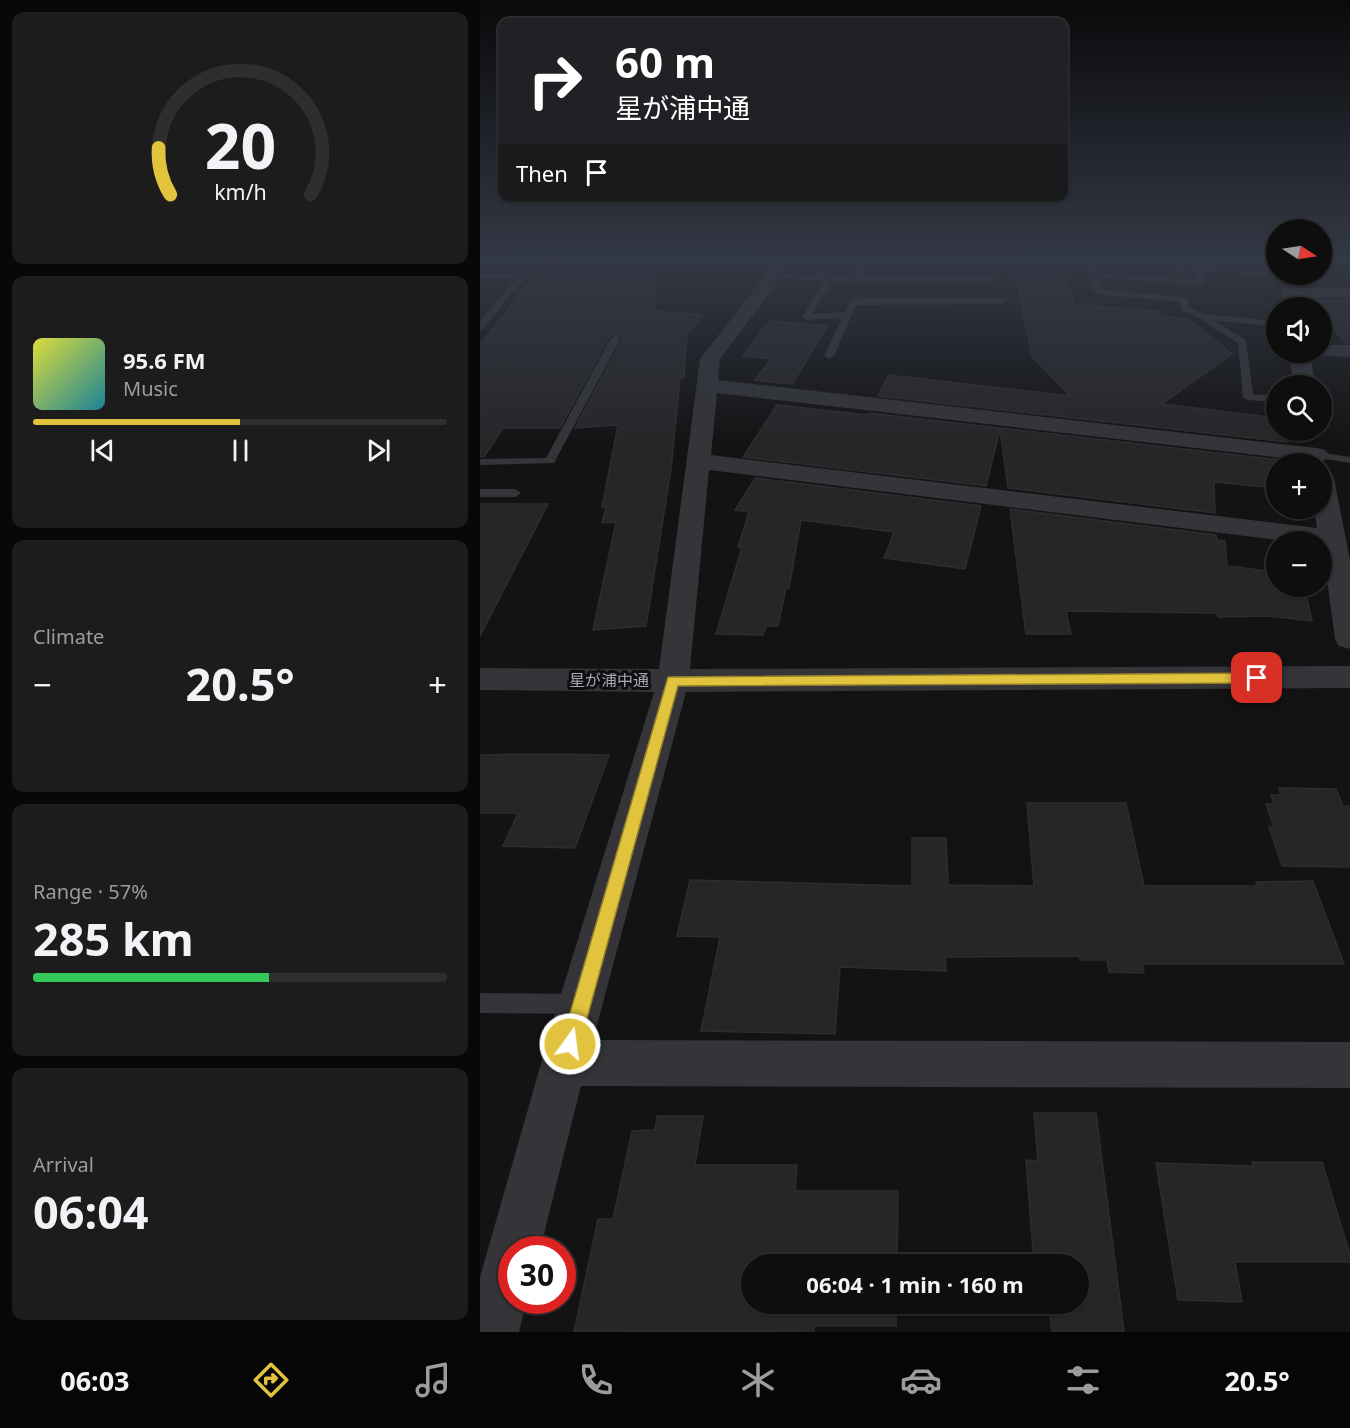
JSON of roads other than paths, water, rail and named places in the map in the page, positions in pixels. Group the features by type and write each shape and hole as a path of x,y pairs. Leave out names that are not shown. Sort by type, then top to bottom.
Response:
{"street":[{"path":"518,1236 580,1004 673,681 710,359 738,322"},
{"path":"1332,351 1350,351"},
{"path":"707,385 1266,458"},
{"path":"699,461 1274,531"},
{"path":"1332,538 1350,639"},
{"name":"星が浦中通","path":"480,679 673,681 1350,677"},
{"path":"565,1063 1350,1065"},
{"path":"491,1332 498,1308"}],"lane":[{"path":"829,356 845,322"},
{"path":"1210,322 1243,342 1248,397 1266,398"},
{"path":"480,462 550,461 616,338"},
{"path":"1332,463 1350,460"},
{"path":"480,493 514,493"},
{"path":"480,1003 580,1004"}]}
